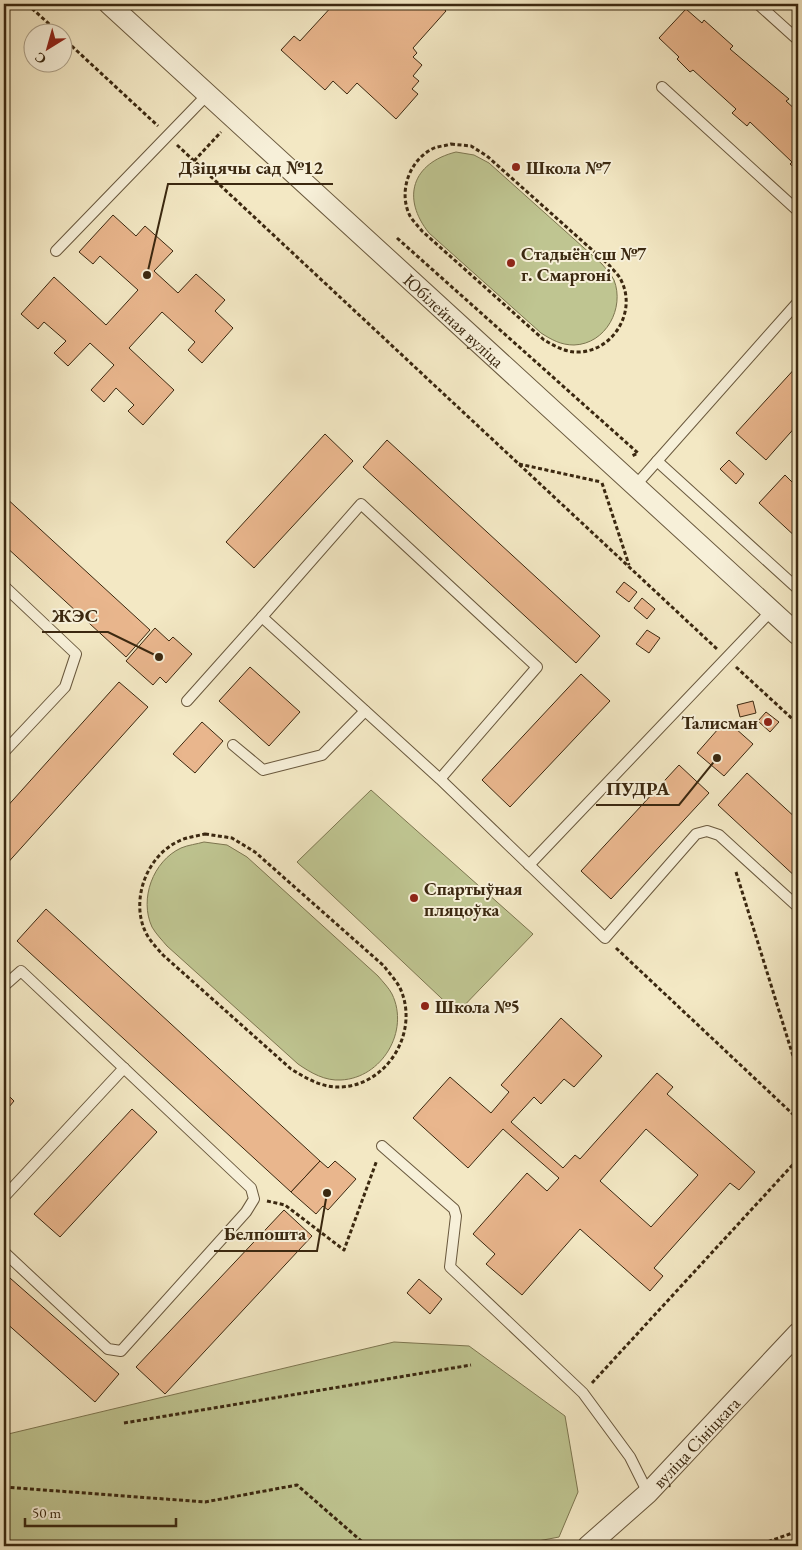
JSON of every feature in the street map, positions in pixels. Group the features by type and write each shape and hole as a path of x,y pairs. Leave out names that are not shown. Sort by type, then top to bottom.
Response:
{"street":[{"name":"Юбілейная вуліца","path":"109,4 798,635"},
{"name":"вуліца Сініцкага","path":"588,1546 648,1493 798,1333"}],"lane":[{"path":"758,4 798,40"},
{"path":"662,87 798,211"},
{"path":"56,251 207,95"},
{"path":"635,486 798,302"},
{"path":"657,462 798,589"},
{"path":"187,701 360,504 537,667 440,779"},
{"path":"4,586 76,654 65,687 4,752"},
{"path":"529,865 772,610"},
{"path":"262,617 440,779 605,938 696,834 707,831 719,835 798,907"},
{"path":"233,745 263,770 272,768 322,755 365,711"},
{"path":"4,986 21,971 251,1188 254,1199 246,1212 121,1351 108,1349 4,1252"},
{"path":"4,1197 124,1068"},
{"path":"382,1146 454,1209 456,1216 450,1267 583,1393 630,1458 648,1493"}],"path":[{"path":"27,4 47,22"},
{"path":"72,46 798,724"},
{"path":"451,144 470,146 487,156 610,265 622,280 626,299 624,318 614,336 599,347 580,352 561,350 544,340 422,231 410,216 405,197 407,178 417,161 432,149 451,144"},
{"path":"519,464 602,482"},
{"path":"205,834 232,838 255,852 384,966 400,988 407,1014 403,1041 389,1064 367,1080 341,1087 332,1086 314,1083 291,1069 162,955 146,933 139,907 144,880 157,857 179,841 205,834"},
{"path":"730,866 736,872 798,1072"},
{"path":"605,938 798,1119"},
{"path":"254,1199 285,1205 344,1250 382,1146"},
{"path":"583,1393 798,1159"},
{"path":"124,1423 471,1365"},
{"path":"4,1487 205,1502 296,1485 367,1546"},
{"path":"756,1546 798,1531"}],"green space":[{"path":"456,152 474,155 489,163 602,264 614,280 617,291 615,313 604,331 585,343 574,345 557,342 549,338 541,333 429,233 420,220 415,207 414,195 416,184 421,173 429,164 441,157"},
{"name":"Спартыўная пляцоўка","path":"371,790 533,934 457,1013 297,862"},
{"path":"204,842 227,845 247,857 378,976 392,994 397,1008 395,1037 389,1050 380,1062 369,1071 356,1077 335,1080 318,1076 298,1064 167,946 155,932 148,916 147,905 148,893 156,871 171,854 181,848"},
{"path":"394,1342 469,1346 565,1416 578,1492 559,1537 512,1546 4,1546 4,1435"}],"building":[{"path":"334,4 438,4 446,11 413,48 417,53 413,57 422,65 413,76 419,81 412,89 418,94 396,119 357,83 347,94 333,81 325,90 281,50 294,36 300,41"},
{"path":"686,9 702,23 704,20 733,46 730,49 789,99 786,101 798,112 798,171 790,164 792,162 750,122 747,126 732,113 736,109 693,70 690,72 677,59 679,57 659,38"},
{"path":"113,215 136,236 145,226 173,251 154,271 178,293 196,274 225,300 215,311 233,328 202,363 188,350 195,342 162,312 129,348 174,390 143,425 128,411 134,405 116,388 104,402 91,390 114,365 90,343 68,366 54,353 66,341 44,322 38,329 21,314 54,277 106,325 138,290 100,256 93,264 79,252"},
{"path":"798,365 798,424 766,460 736,433"},
{"path":"325,434 353,461 254,568 226,542"},
{"path":"387,440 600,636 576,663 363,467"},
{"path":"729,460 744,474 736,484 720,469"},
{"path":"785,475 798,488 798,539 759,503"},
{"path":"4,496 150,630 126,657 4,545"},
{"path":"624,582 637,592 629,602 616,592"},
{"path":"642,598 655,609 647,619 634,608"},
{"path":"155,628 169,641 173,637 192,654 166,683 160,677 153,685 126,661"},
{"path":"647,630 660,638 649,653 636,644"},
{"path":"250,667 300,712 269,746 219,701"},
{"path":"581,674 610,701 510,807 482,780"},
{"path":"119,682 148,707 4,867 4,810"},
{"path":"753,701 756,713 740,717 737,705"},
{"name":"Талисман","path":"766,712 779,722 770,732 758,721"},
{"path":"726,720 753,744 724,776 697,753"},
{"path":"202,722 223,741 195,773 173,754"},
{"path":"679,765 709,793 611,899 581,871"},
{"path":"747,773 798,820 798,879 718,805"},
{"path":"46,909 320,1161 291,1192 17,941"},
{"path":"561,1018 602,1056 574,1087 564,1079 541,1104 534,1097 511,1122 563,1168 575,1155 580,1159 657,1073 673,1087 667,1094 755,1172 739,1190 730,1183 654,1268 663,1276 650,1291 580,1229 522,1295 486,1264 495,1254 473,1234 527,1173 547,1191 559,1178 503,1129 468,1168 413,1118 450,1077 491,1113 509,1092 501,1085","holes":["646,1129 698,1175 651,1227 600,1181"]},
{"path":"4,1091 14,1101 4,1113"},
{"path":"132,1109 157,1132 60,1237 34,1214"},
{"path":"320,1161 328,1168 335,1161 356,1179 328,1210 323,1206 316,1214 291,1192"},
{"path":"284,1210 312,1236 165,1394 136,1367"},
{"path":"10,1278 119,1374 95,1402 4,1321 4,1284"},
{"path":"419,1279 442,1299 430,1314 407,1293"}],"place":[{"name":"Школа №7","path":"516,167"},
{"name":"Стадыён сш №7 г. Смаргоні","path":"511,263"},
{"name":"Дзіцячы сад №12","path":"147,275"},
{"name":"ЖЭС","path":"159,657"},
{"name":"Талисман","path":"768,722"},
{"name":"ПУДРА","path":"717,758"},
{"name":"Спартыўная пляцоўка","path":"414,898"},
{"name":"Школа №5","path":"425,1006"},
{"name":"Белпошта","path":"327,1193"}]}
